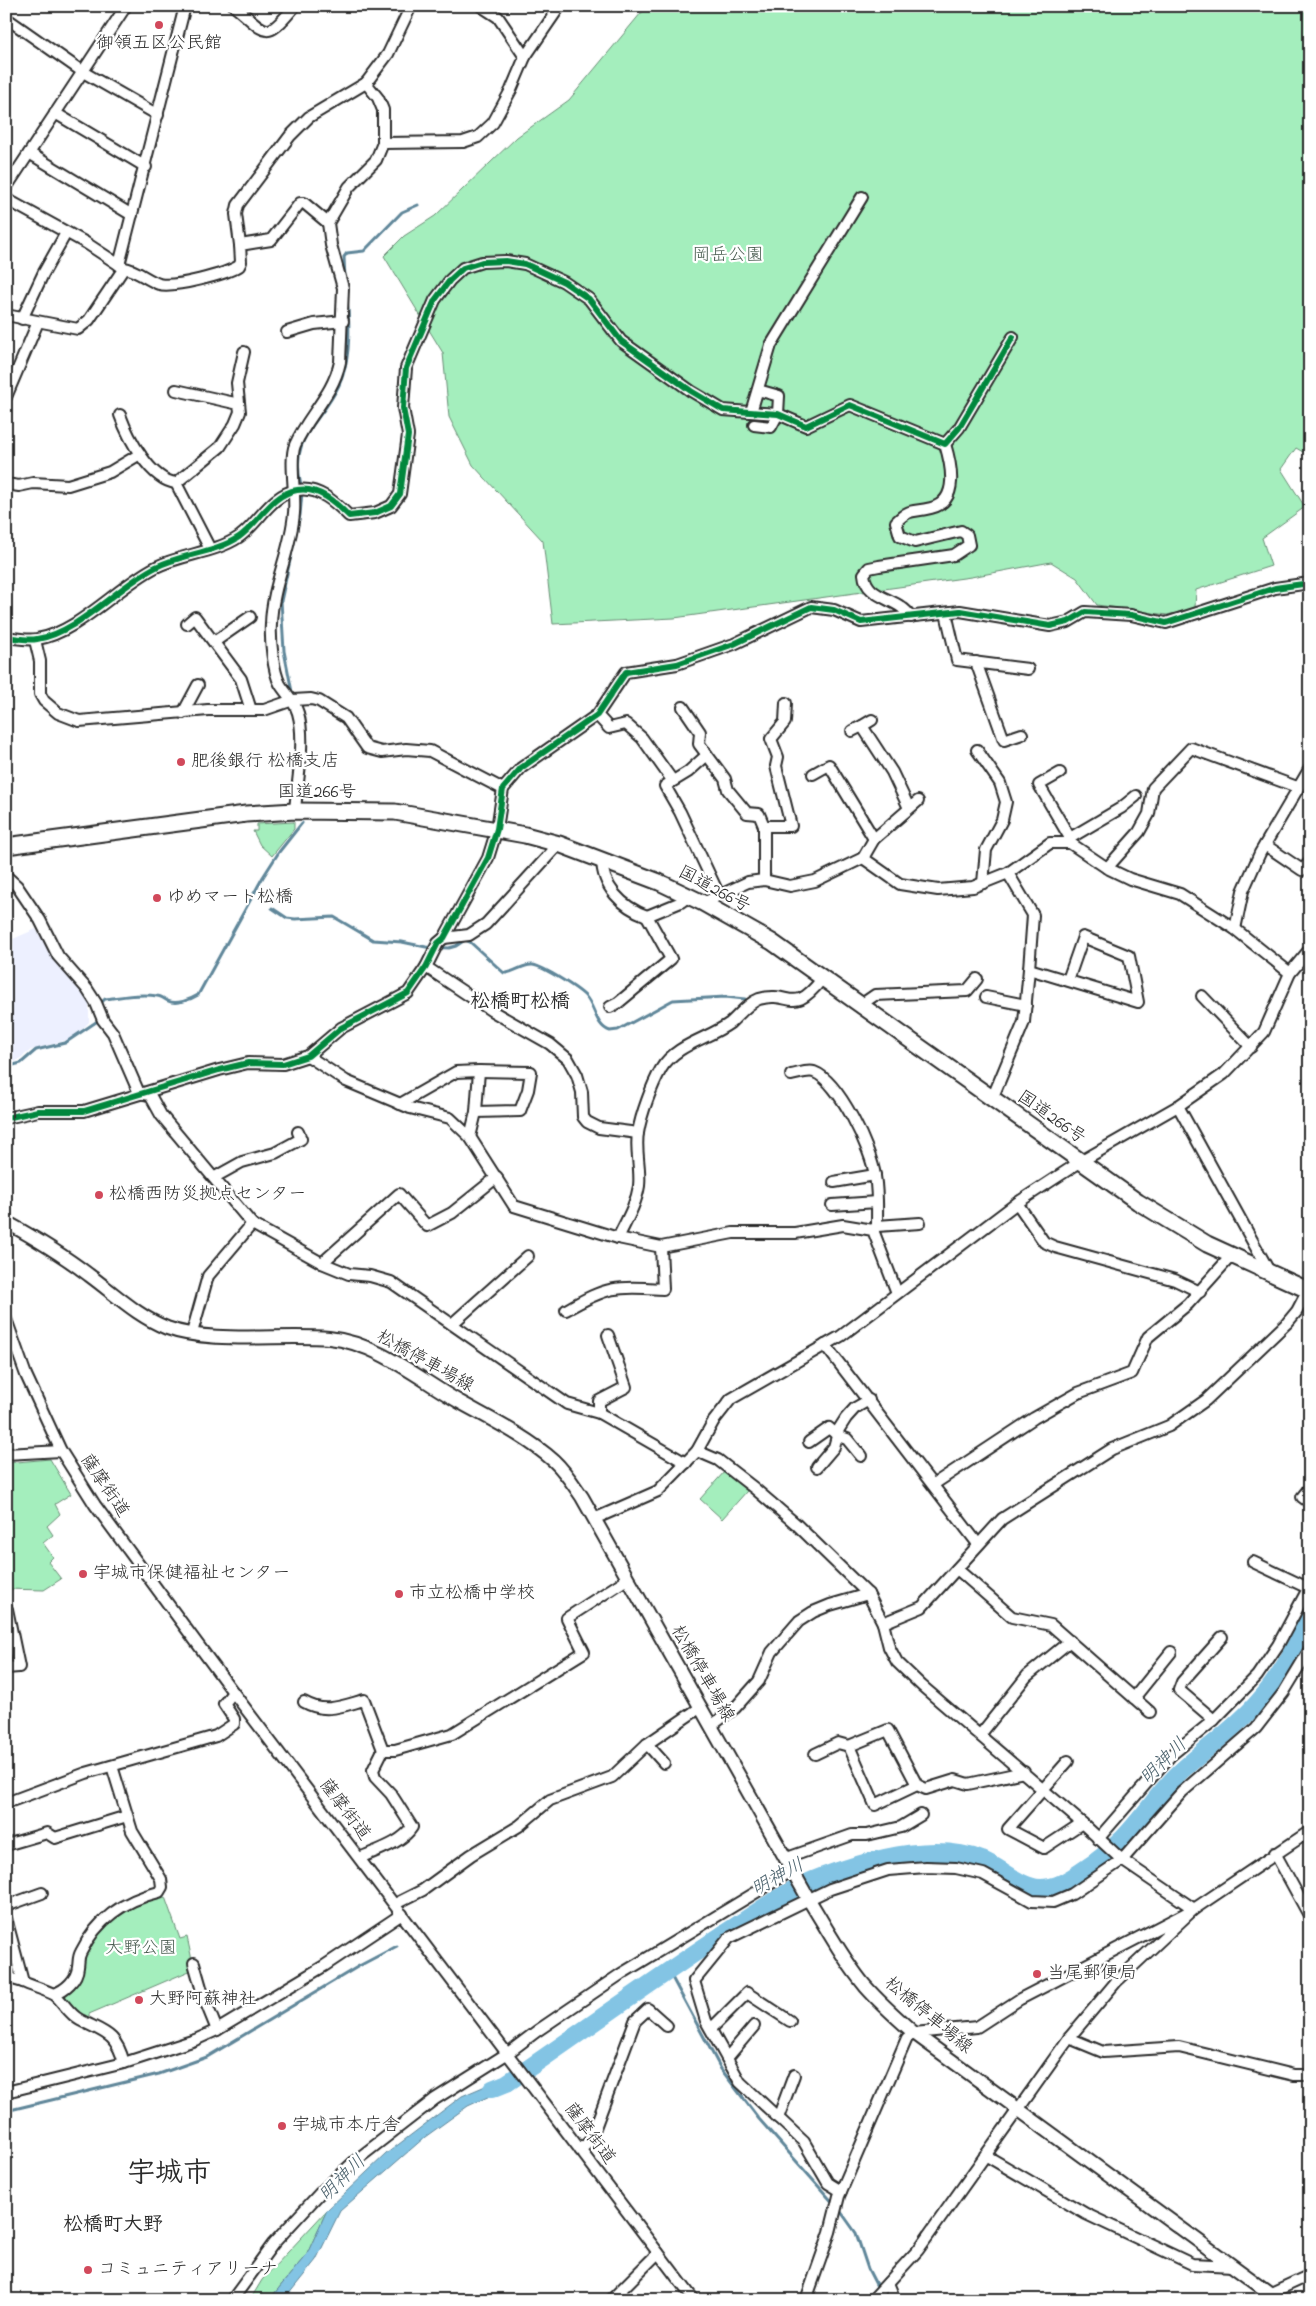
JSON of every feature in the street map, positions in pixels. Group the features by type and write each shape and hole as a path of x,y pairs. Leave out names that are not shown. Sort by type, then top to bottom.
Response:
{"highway":[{"name":"国道266号","path":"6,846 246,814 295,811 395,812 497,830 559,844 602,859 689,896 772,942 858,1006 1138,1202 1207,1244 1309,1290"}],"main road":[{"name":"松橋停車場線","path":"6,1222 58,1252 143,1317 168,1328 192,1334 332,1339 382,1355 542,1450 568,1477 594,1519 808,1897 842,1954 866,1987 914,2033 1275,2297"}],"street":[{"path":"6,188 126,6"},
{"path":"6,316 78,329 89,320 121,266 132,215 146,167 185,6"},
{"path":"234,6 261,29 268,31 276,29 295,6"},
{"path":"6,200 121,266 160,284 176,283 216,274 240,266 236,209 290,136 316,112 366,84 388,54 411,6"},
{"path":"482,6 498,17 525,57"},
{"path":"383,143 463,142 478,137 494,123 525,57 560,6"},
{"path":"6,18 82,72 158,115"},
{"path":"295,811 301,727 293,700 278,680 271,625 279,572 292,531 295,490 292,461 294,446 329,393 338,374 343,321 343,288 331,245 328,224 349,187 376,160 383,143 383,110 378,98 366,84"},
{"path":"55,113 146,167"},
{"path":"29,153 132,215"},
{"path":"751,412 771,345 862,197"},
{"path":"240,245 271,240 300,203 304,203 328,224"},
{"path":"22,319 43,274 66,233"},
{"path":"6,637 35,640 62,630 156,567 238,538 268,508 284,495 295,490 305,489 321,494 336,503 349,516 375,513 391,506 400,494 408,435 402,408 406,368 435,300 450,280 463,268 482,262 506,261 525,264 564,282 589,299 622,341 691,391 723,410 778,414 806,426 850,404 945,444 950,460 952,483 946,498 933,508 906,512 896,522 900,536 915,542 961,531 967,535 969,545 954,555 879,566 870,568 864,574 865,582 870,591 895,602 906,610 911,617"},
{"path":"287,332 314,324 343,321"},
{"path":"6,398 38,322"},
{"path":"945,444 959,428 1013,337"},
{"path":"120,415 140,454 161,477 168,482 176,483 220,447 235,424 240,412 237,383 244,352"},
{"path":"176,390 238,404"},
{"path":"754,425 771,427 778,414 779,396 758,390"},
{"path":"6,484 19,486 33,483 68,485 110,472 140,454"},
{"path":"176,483 210,549"},
{"path":"6,1118 38,1111 84,1111 139,1092 248,1063 283,1064 308,1056 340,1028 408,993 426,967 488,858 497,830 504,789 521,768 597,715 626,672 677,664 734,644 811,607 834,610 861,622 960,611 1050,626 1068,622 1085,612 1131,615 1166,623 1275,588 1310,583"},
{"path":"946,613 957,660 1028,670"},
{"path":"214,642 250,617"},
{"path":"195,618 243,682 251,710"},
{"path":"35,640 40,661 40,694 44,701 58,713 79,721 87,722 183,712 274,708 293,700 311,699 319,701 334,710 350,723 367,748 382,752 406,749 430,751 504,789"},
{"path":"976,662 1004,740 1022,734"},
{"path":"183,712 198,686"},
{"path":"764,826 791,826 776,766 778,757 771,739 785,722 786,703"},
{"path":"683,707 700,732 699,744 725,779 728,790 747,814 760,814 764,826 764,880"},
{"path":"597,715 610,728 626,724 642,738 672,780"},
{"path":"852,731 872,720"},
{"path":"703,904 748,882 764,880 790,886 815,881 863,858 874,839 913,805 862,726"},
{"path":"1107,868 1139,832 1149,814 1153,788 1191,748 1297,787"},
{"path":"977,750 1000,783 1006,802 1002,820 986,850 982,883"},
{"path":"707,755 688,772 665,786 680,812 719,895"},
{"path":"812,774 829,765 874,839"},
{"path":"1060,773 1039,785 1070,840 1107,868 1130,879 1180,894 1235,929 1290,973"},
{"path":"1235,929 1243,891 1265,845 1297,787 1309,773"},
{"path":"863,858 900,884 938,890 973,888 1008,873 1050,843 1070,840 1121,808 1136,796"},
{"path":"439,944 470,935 486,924 559,844"},
{"path":"1265,845 1302,870 1310,862"},
{"path":"602,859 604,878 610,887 632,910 647,916 671,959 618,1003 610,1007"},
{"path":"992,1099 1024,1022 1033,915 1008,873"},
{"path":"6,876 17,886 40,920 58,956 88,989 100,1009 103,1020 113,1033 139,1092"},
{"path":"647,916 681,902 689,896"},
{"path":"1029,969 1138,1002 1129,956 1083,937 1068,980"},
{"path":"594,1519 658,1491 697,1451 713,1422 731,1398 841,1336 1017,1203 1080,1162 1178,1106 1224,1074 1252,1047 1264,1032 1290,973 1310,949"},
{"path":"426,967 492,1011 550,1044 568,1059 577,1075 582,1092 583,1117 587,1122 599,1128 638,1133"},
{"path":"618,1238 636,1202 639,1184 638,1133 651,1092 662,1068 670,1058 684,1047 722,1028 758,1000 770,998 791,1001 804,998 822,979"},
{"path":"858,1006 875,995 967,991 977,979"},
{"path":"986,996 1026,1006"},
{"path":"1202,996 1252,1047"},
{"path":"308,1056 346,1081 400,1104 450,1118 470,1137 514,1206 618,1238 661,1247 733,1232 795,1233 843,1226 875,1228 920,1223"},
{"path":"470,1137 476,1112 479,1071"},
{"path":"791,1075 811,1071 823,1076 842,1100 869,1152 875,1175 877,1202 875,1228 896,1293"},
{"path":"400,1104 456,1072 531,1072 528,1090 520,1111 476,1112"},
{"path":"139,1092 150,1095 162,1115 252,1224 322,1263 349,1274 370,1276 391,1282 567,1404 599,1413 686,1462"},
{"path":"1178,1106 1271,1274"},
{"path":"214,1177 242,1162 275,1153 301,1138 298,1132"},
{"path":"834,1182 875,1175"},
{"path":"322,1263 399,1194 427,1226 452,1213 497,1177"},
{"path":"832,1205 877,1202"},
{"path":"1017,1203 1044,1242 1055,1247 1175,1280 1200,1292"},
{"path":"192,1334 208,1276 252,1224"},
{"path":"566,1310 592,1295 608,1289 624,1286 663,1289 661,1247"},
{"path":"934,1484 1034,1418 1078,1393 1132,1372 1148,1337 1188,1304 1232,1255"},
{"path":"452,1324 528,1256"},
{"path":"883,1623 922,1607 1002,1519 1036,1496 1068,1479 1112,1449 1169,1426 1206,1400 1287,1323 1297,1311 1309,1290"},
{"name":"薩摩街道","path":"6,1319 26,1375 61,1451 95,1505 233,1692 694,2300"},
{"path":"599,1413 599,1401 626,1387 608,1335"},
{"path":"825,1345 934,1484 978,1544"},
{"path":"817,1467 834,1447 839,1429 846,1418 856,1408 869,1400"},
{"path":"809,1442 829,1428 838,1436 847,1439 861,1456"},
{"path":"6,1454 61,1451"},
{"path":"697,1451 718,1460 761,1494 796,1524 868,1594 883,1623 889,1647 897,1662 1121,1859 1194,1909"},
{"path":"1310,1487 1302,1497 1310,1503"},
{"path":"1101,1841 1171,1755 1214,1720 1257,1676 1278,1645 1309,1587 1253,1562"},
{"path":"957,1569 1012,1616 1051,1625 1150,1712"},
{"path":"384,1750 395,1750 452,1734 584,1652 567,1618 627,1579"},
{"path":"711,1726 735,1708 759,1681 772,1652 799,1621 813,1612 830,1605 868,1594"},
{"path":"6,1668 19,1666 7,1609"},
{"path":"1214,1720 1179,1690 1182,1682 1222,1637"},
{"path":"980,1735 1027,1676 1070,1642"},
{"path":"840,2194 828,2182 804,2142 740,2082 706,2021 694,1981 729,1938 808,1897 888,1870 926,1867 956,1868 983,1874 1032,1901 1052,1902 1072,1894 1121,1859 1182,1792 1256,1728 1284,1692 1310,1649"},
{"path":"1134,1698 1171,1652"},
{"path":"6,1803 112,1766 216,1736 231,1728 234,1724 234,1718 224,1704 233,1692"},
{"path":"304,1702 316,1709 334,1708 364,1700 384,1750"},
{"path":"395,1904 423,1890 471,1855 519,1826 550,1800 612,1777 647,1744 701,1707"},
{"path":"815,1754 838,1743 849,1746 888,1730 917,1785 926,1790 955,1780 968,1784 1024,1772"},
{"path":"647,1744 664,1762"},
{"path":"849,1746 875,1804 917,1785"},
{"path":"360,1858 393,1842 408,1833 412,1827 392,1794 375,1777 373,1770 384,1750"},
{"path":"1068,1761 1008,1829 1044,1848 1082,1823"},
{"path":"54,1994 63,1991 70,1984 78,1968 80,1954 101,1925 130,1901 159,1892 162,1887 161,1879 132,1831 112,1766"},
{"path":"787,1858 852,1835 867,1835 902,1827 921,1815"},
{"path":"6,1845 47,1833 55,1838 127,1816"},
{"path":"806,2300 830,2232 840,2194 907,2038 914,2033 977,2027 1020,1999 1194,1909 1310,1831"},
{"path":"1275,1853 1310,1917"},
{"path":"232,2300 250,2272 295,2219 355,2161 435,2099 510,2055 537,2031 621,1974 795,1874"},
{"path":"6,1906 42,1894"},
{"path":"872,2300 918,2250 1069,2038 1116,1982 1194,1909"},
{"path":"7,2090 124,2063 172,2049 217,2030 324,1966 402,1914"},
{"path":"6,1918 23,1982"},
{"path":"194,1963 204,1998 217,2030"},
{"path":"6,1977 54,1994 67,2010 75,2016 103,2030 114,2038 124,2063"},
{"path":"711,2029 747,1993 790,2021"},
{"path":"580,2150 590,2141 635,2021 648,2008 667,2026"},
{"path":"727,2058 754,2026"},
{"path":"1069,2038 1103,2052 1179,2048 1294,2075 1310,2075"},
{"path":"778,2118 794,2075"},
{"path":"985,2154 1086,2214 1192,2264 1234,2266"},
{"path":"611,2300 658,2253"},
{"path":"1275,2297 1310,2275"},
{"path":"886,2286 895,2300"}],"shaded area":[{"path":"36,929 61,969 89,996 89,1022 74,1038 31,1050 6,1069 6,942"}],"green space":[{"name":"岡岳公園","path":"652,6 1310,6 1310,456 1296,448 1281,469 1305,507 1262,538 1271,566 1196,590 1195,608 1167,615 1097,605 1077,578 1051,562 971,577 674,618 553,624 543,541 473,465 449,417 443,353 384,256 404,236 435,216 517,137 569,100 641,13"},
{"path":"294,822 294,829 272,856 260,845 253,831 257,831 257,824"},
{"path":"50,1459 71,1494 55,1504 60,1514 47,1526 53,1535 43,1543 53,1557 48,1562 61,1579 44,1590 6,1589 6,1463"},
{"path":"725,1471 747,1491 722,1519 700,1499"},
{"name":"大野公園","path":"165,1897 180,1939 187,1937 194,1969 89,2014 89,2020 76,2014 68,2003 65,1994 74,1984 92,1943 118,1916 140,1904"},
{"path":"327,2210 307,2254 269,2300 250,2300 262,2280"}],"water":[{"path":"511,2075 516,2084 468,2106 425,2137 340,2211 316,2260 284,2300 269,2300 307,2254 327,2210 386,2154 462,2096"}],"waterway":[{"path":"345,279 344,257 347,253 364,251 402,212 418,205"},
{"path":"301,485 298,468 299,454 303,442 339,385 346,365 349,331 347,298"},
{"path":"292,692 284,651 281,601 300,515 302,492"},
{"path":"302,787 303,798"},
{"path":"101,1006 105,999 131,996 158,996 171,1002 179,1002 198,995 263,877 279,852 302,823"},
{"path":"272,908 287,918 334,917 373,940 449,948 465,940 470,942 504,973 533,965 561,979 586,997 599,1021 605,1029 610,1031 618,1030 673,1000 725,997 745,999"},
{"path":"6,1067 21,1063 36,1050 65,1043 99,1020"},
{"name":"明神川","path":"492,2089 507,2083 770,1903 821,1877 880,1859 901,1855 943,1852 982,1860 1017,1881 1032,1887 1051,1887 1067,1880 1093,1863 1119,1842 1180,1772 1249,1712 1281,1672 1310,1617"},
{"path":"6,2111 159,2074 207,2057 359,1966 397,1946"},
{"path":"668,1970 721,2069 759,2119 835,2205"},
{"path":"839,2209 856,2233 868,2269 884,2300"},
{"path":"6,2296 9,2300"}],"cycle path":[{"path":"6,637 25,640 37,639 68,628 83,619 127,585 156,567 220,547 239,537 272,503 288,493 305,489 319,493 332,501 349,516 375,513 391,506 400,494 408,435 403,408 406,368 435,300 450,280 463,268 482,262 506,261 525,264 564,282 589,299 621,341 691,391 723,410 778,414 806,426 850,405 945,444 959,428 1013,337"},
{"path":"6,1118 38,1111 84,1111 248,1063 283,1064 308,1056 341,1028 408,993 426,967 438,943 444,938 488,858 497,829 503,789 521,768 597,715 626,672 677,664 734,644 811,607 834,610 861,622 960,611 1050,626 1068,622 1085,612 1131,615 1166,623 1275,588 1310,583"}],"place":[{"name":"御領五区公民館","path":"159,25"},
{"name":"肥後銀行 松橋支店","path":"181,762"},
{"name":"ゆめマート松橋","path":"157,898"},
{"name":"松橋西防災拠点センター","path":"99,1195"},
{"name":"宇城市保健福祉センター","path":"83,1574"},
{"name":"市立松橋中学校","path":"399,1594"},
{"name":"当尾郵便局","path":"1037,1974"},
{"name":"大野阿蘇神社","path":"139,2000"},
{"name":"宇城市本庁舎","path":"282,2126"},
{"name":"コミュニティアリーナ","path":"88,2270"}],"district":[{"name":"松橋町松橋","path":"520,1002"},
{"name":"宇城市","path":"169,2174"},
{"name":"松橋町大野","path":"113,2225"}]}
